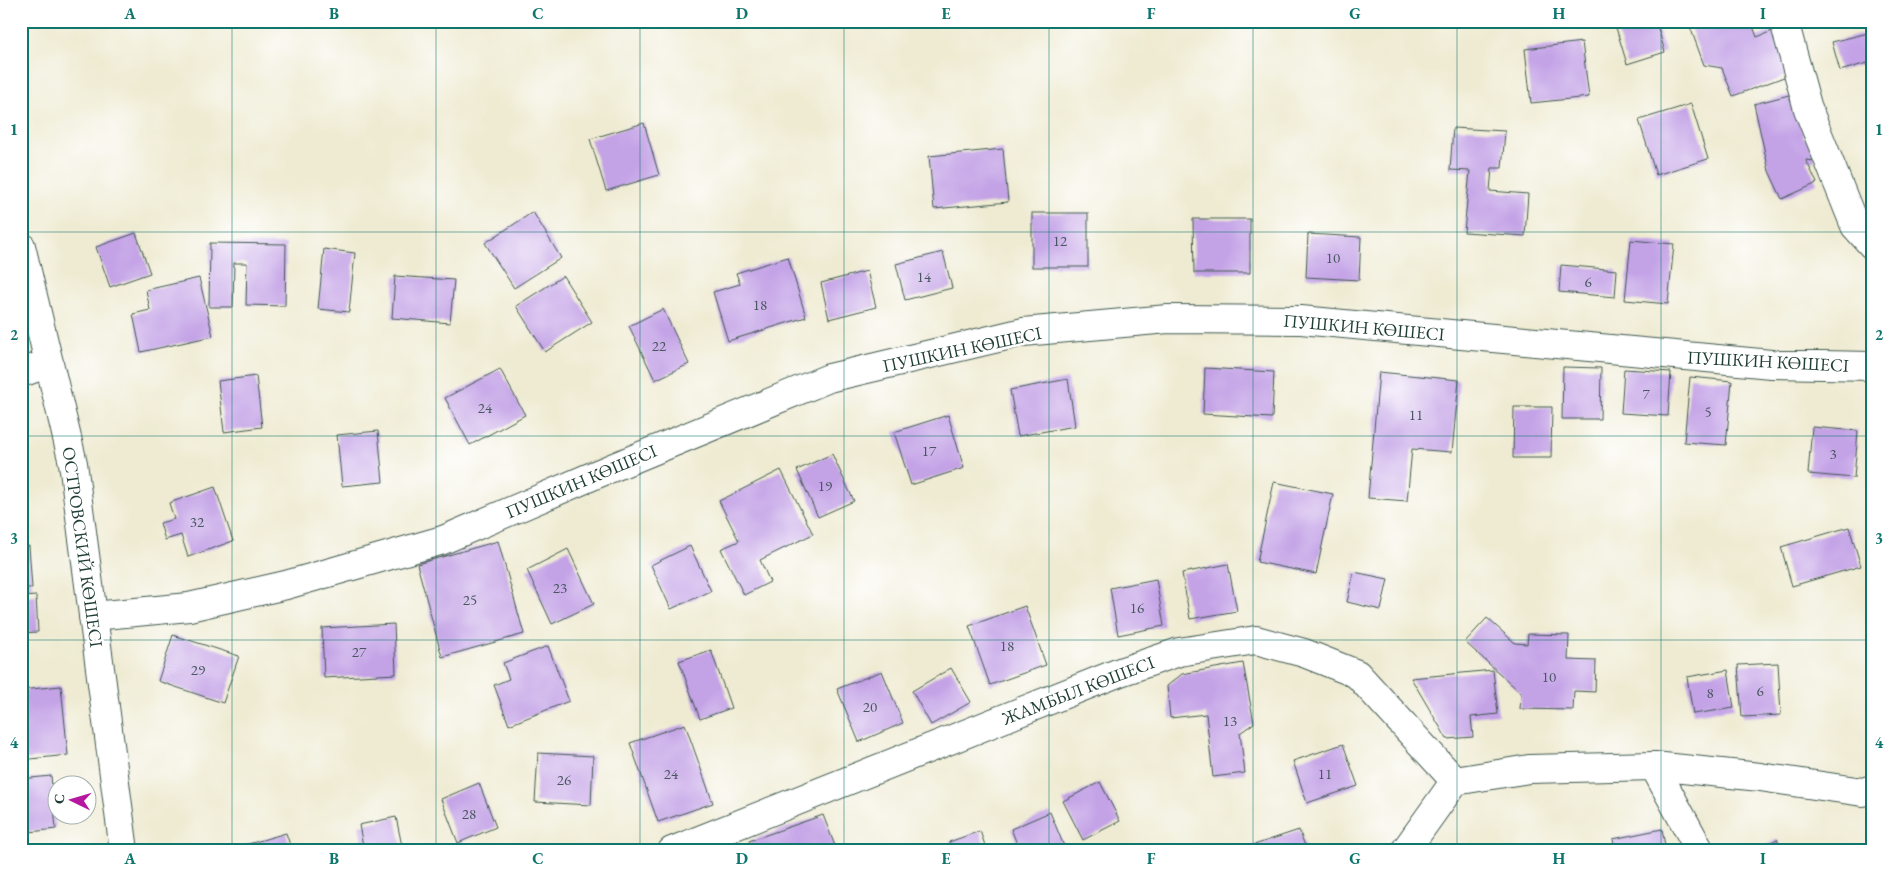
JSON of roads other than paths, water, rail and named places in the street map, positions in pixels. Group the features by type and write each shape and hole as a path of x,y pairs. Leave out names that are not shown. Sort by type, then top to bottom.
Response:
{"street":[{"path":"1784,21 1808,109 1855,226 1872,245"},
{"name":"ОСТРОВСКИЙ КӨШЕСІ","path":"21,246 73,463 124,851"},
{"name":"ПУШКИН КӨШЕСІ","path":"93,616 189,607 286,585 443,540 829,378 1023,332 1168,319 1301,320 1771,364 1872,366"},
{"path":"21,373 49,362"},
{"name":"ЖАМБЫЛ КӨШЕСІ","path":"672,851 1120,672 1179,652 1256,640 1304,653 1357,674 1455,780"},
{"path":"1654,766 1700,851"},
{"path":"1405,851 1455,780 1529,769 1654,766 1760,777 1864,792 1872,789"}]}
